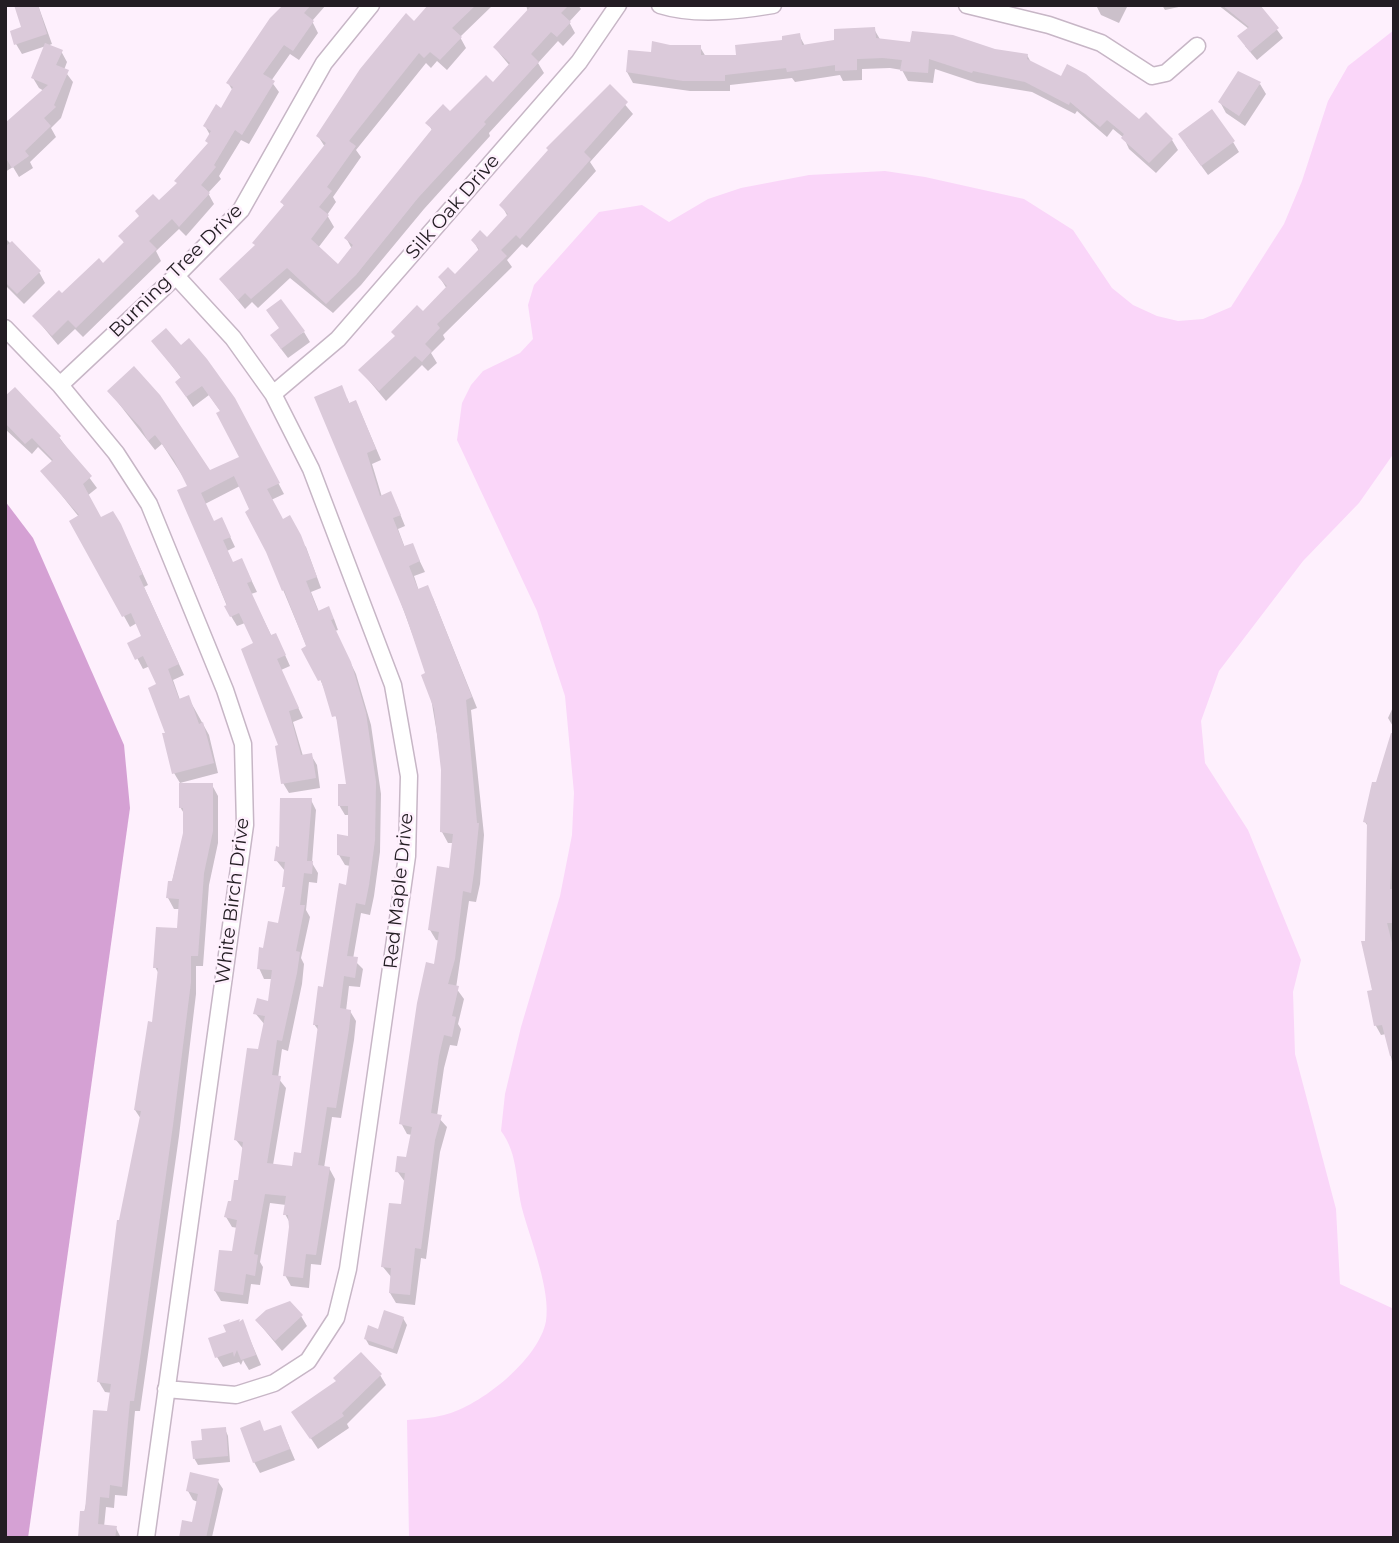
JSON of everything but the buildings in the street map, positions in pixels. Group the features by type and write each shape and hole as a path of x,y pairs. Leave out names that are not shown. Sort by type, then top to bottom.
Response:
{"street":[{"name":"Burning Tree Drive","path":"60,385 176,276 241,210 324,62 370,5"},
{"name":"Silk Oak Drive","path":"273,394 338,339 579,62 618,5"},
{"path":"660,5 678,11 741,10 773,5"},
{"path":"967,5 1049,25 1101,43 1152,76 1166,72 1197,46"},
{"name":"Red Maple Drive","path":"166,1389 236,1395 274,1383 308,1361 336,1318 348,1269 407,856 409,776 393,685 311,469 273,394 233,338 176,276"},
{"name":"White Birch Drive","path":"5,328 60,385 116,453 149,504 225,690 243,744 245,825 146,1538"}],"shaded area":[{"path":"1394,30 1394,453 1359,503 1303,561 1219,671 1201,721 1205,763 1248,830 1301,960 1293,992 1295,1054 1336,1209 1340,1284 1394,1309 1394,1538 409,1538 407,1420 430,1418 459,1410 491,1391 520,1365 532,1350 546,1321 543,1281 520,1201 514,1160 501,1131 505,1094 521,1027 560,896 572,835 574,793 565,696 537,611 457,440 462,403 471,385 483,371 520,353 533,339 528,305 534,285 599,212 642,205 669,222 708,199 741,188 809,175 885,171 1024,199 1073,230 1112,288 1133,305 1157,316 1178,321 1203,319 1231,307 1284,224 1302,181 1328,101 1348,66"},
{"path":"5,501 33,538 124,745 130,808 28,1538 5,1538"}]}
